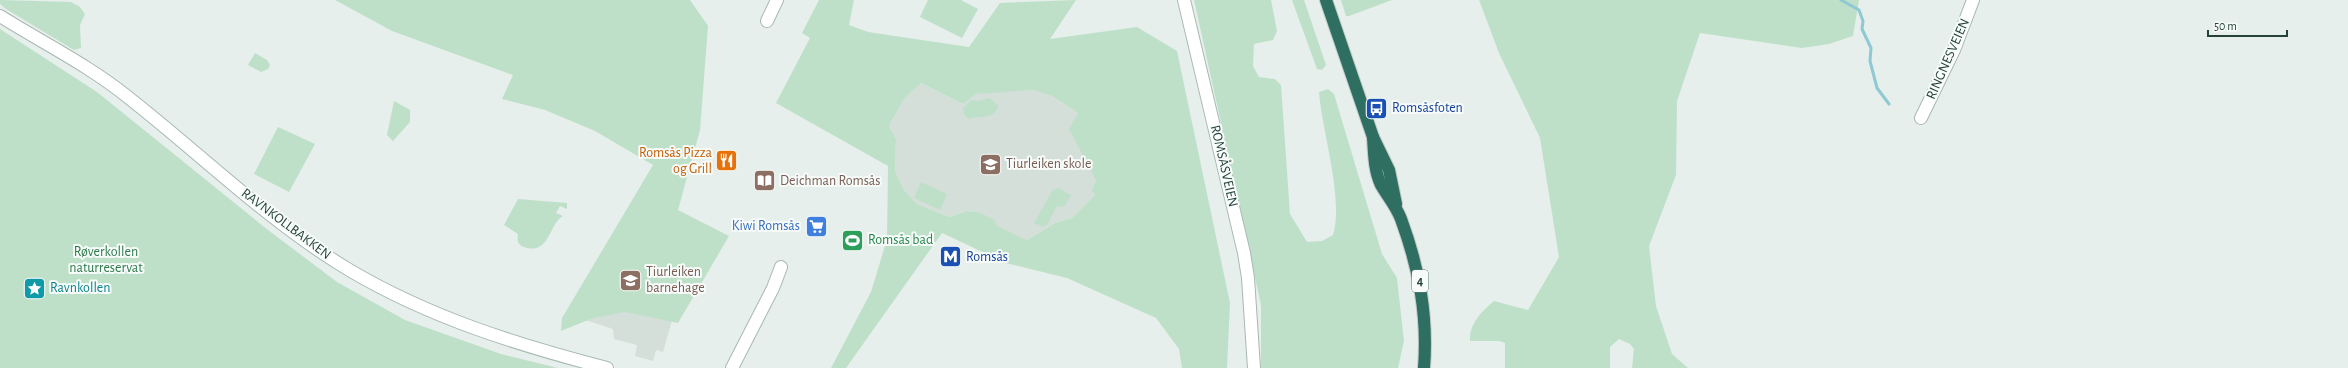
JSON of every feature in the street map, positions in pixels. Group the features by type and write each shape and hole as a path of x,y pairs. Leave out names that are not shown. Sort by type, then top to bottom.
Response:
{"highway":[{"name":"4","path":"1326,0 1373,137 1389,170 1397,210 1415,259 1422,291 1425,322 1424,368"}],"street":[{"path":"767,21 777,0"},
{"name":"ROMSÅSVEIEN","path":"1184,0 1244,253 1250,298 1254,368"},
{"name":"RINGNESVEIEN","path":"1921,118 1954,50 1973,0"},
{"name":"RAVNKOLLBAKKEN","path":"0,16 128,97 270,214 351,271 420,307 490,335 607,368"},
{"path":"732,368 773,288 781,267"},
{"name":"ROMSÅSVEIEN","path":"1245,368 1251,335"}],"shaded area":[{"name":"Tiurleiken skole","path":"921,83 963,104 976,94 992,92 1033,90 1052,96 1078,113 1070,129 1096,181 1091,190 1095,195 1072,218 1055,223 1027,240 996,225 978,212 967,211 949,217 917,204 904,190 895,171 896,139 889,126 904,99"},
{"path":"676,306 663,352 656,350 653,361 635,356 637,345 614,339 613,329 573,316"}],"green space":[{"path":"0,0 71,2 80,7 85,14 80,25 81,48 74,50 6,9 0,4"},
{"path":"335,0 690,0 708,26 700,130 678,210 729,236 678,323 625,312 593,318 561,331 562,318 653,165 595,131 545,110 502,99 513,75 392,31"},
{"path":"819,0 854,0 849,25 868,32 969,47 1000,3 1076,0 1050,39 1137,27 1177,51 1230,303 1227,368 1182,368 1179,349 1156,318 1067,278 1006,263 942,233 846,368 831,368 871,292 887,239 888,166 776,103 810,38 802,33","holes":["921,83 963,104 976,94 1033,90 1052,96 1078,113 1069,129 1096,181 1091,190 1095,195 1072,218 1055,223 1027,240 996,225 995,220 978,212 967,211 949,217 917,204 904,190 895,171 896,139 889,126 904,99"]},
{"path":"928,0 961,0 978,9 962,38 920,17"},
{"path":"1194,0 1271,0 1277,31 1273,40 1254,44 1253,66 1259,77 1275,79 1281,85 1290,214 1307,242 1322,241 1333,235 1336,220 1334,184 1319,92 1328,89 1334,94 1382,254 1397,278 1404,341 1398,368 1261,368 1261,305"},
{"path":"1292,0 1304,0 1326,65 1322,70 1317,69"},
{"path":"1341,0 1392,0 1346,16"},
{"path":"1479,0 1859,0 1853,36 1829,44 1802,48 1700,33 1677,101 1676,175 1649,246 1656,306 1672,354 1688,368 1632,368 1634,349 1630,344 1619,339 1610,347 1610,368 1505,368 1505,343 1499,341 1470,341 1470,335 1477,318 1494,301 1528,310 1559,257 1540,138 1499,53"},
{"name":"Røverkollen naturreservat","path":"0,29 97,92 268,230 337,282 405,320 501,354 558,368 0,368"},
{"path":"255,53 267,60 270,65 268,69 261,72 248,65"},
{"path":"989,98 999,106 993,114 970,119 964,115 963,108 971,100 978,101"},
{"path":"394,101 410,110 410,122 393,141 387,135"},
{"path":"278,127 315,144 289,192 254,174"},
{"path":"921,182 947,194 940,210 914,198"},
{"path":"1058,188 1071,195 1065,206 1056,207 1048,224 1043,227 1034,223 1052,191"},
{"path":"518,199 567,203 567,209 560,206 556,213 563,216 558,220 548,238 539,247 533,249 520,245 518,242 518,234 504,225"}],"waterway":[{"path":"1841,0 1859,10 1863,21 1862,29 1871,48 1870,61 1877,88 1889,104"}],"place":[{"name":"Romsåsfoten","path":"1377,108"},
{"name":"Romsås Pizza og Grill","path":"727,161"},
{"name":"Tiurleiken skole","path":"991,164"},
{"name":"Deichman Romsås","path":"765,181"},
{"name":"Kiwi Romsås","path":"816,226"},
{"name":"Romsås bad","path":"852,240"},
{"name":"Romsås","path":"951,257"},
{"name":"Tiurleiken barnehage","path":"631,280"},
{"name":"Ravnkollen","path":"34,288"}]}
